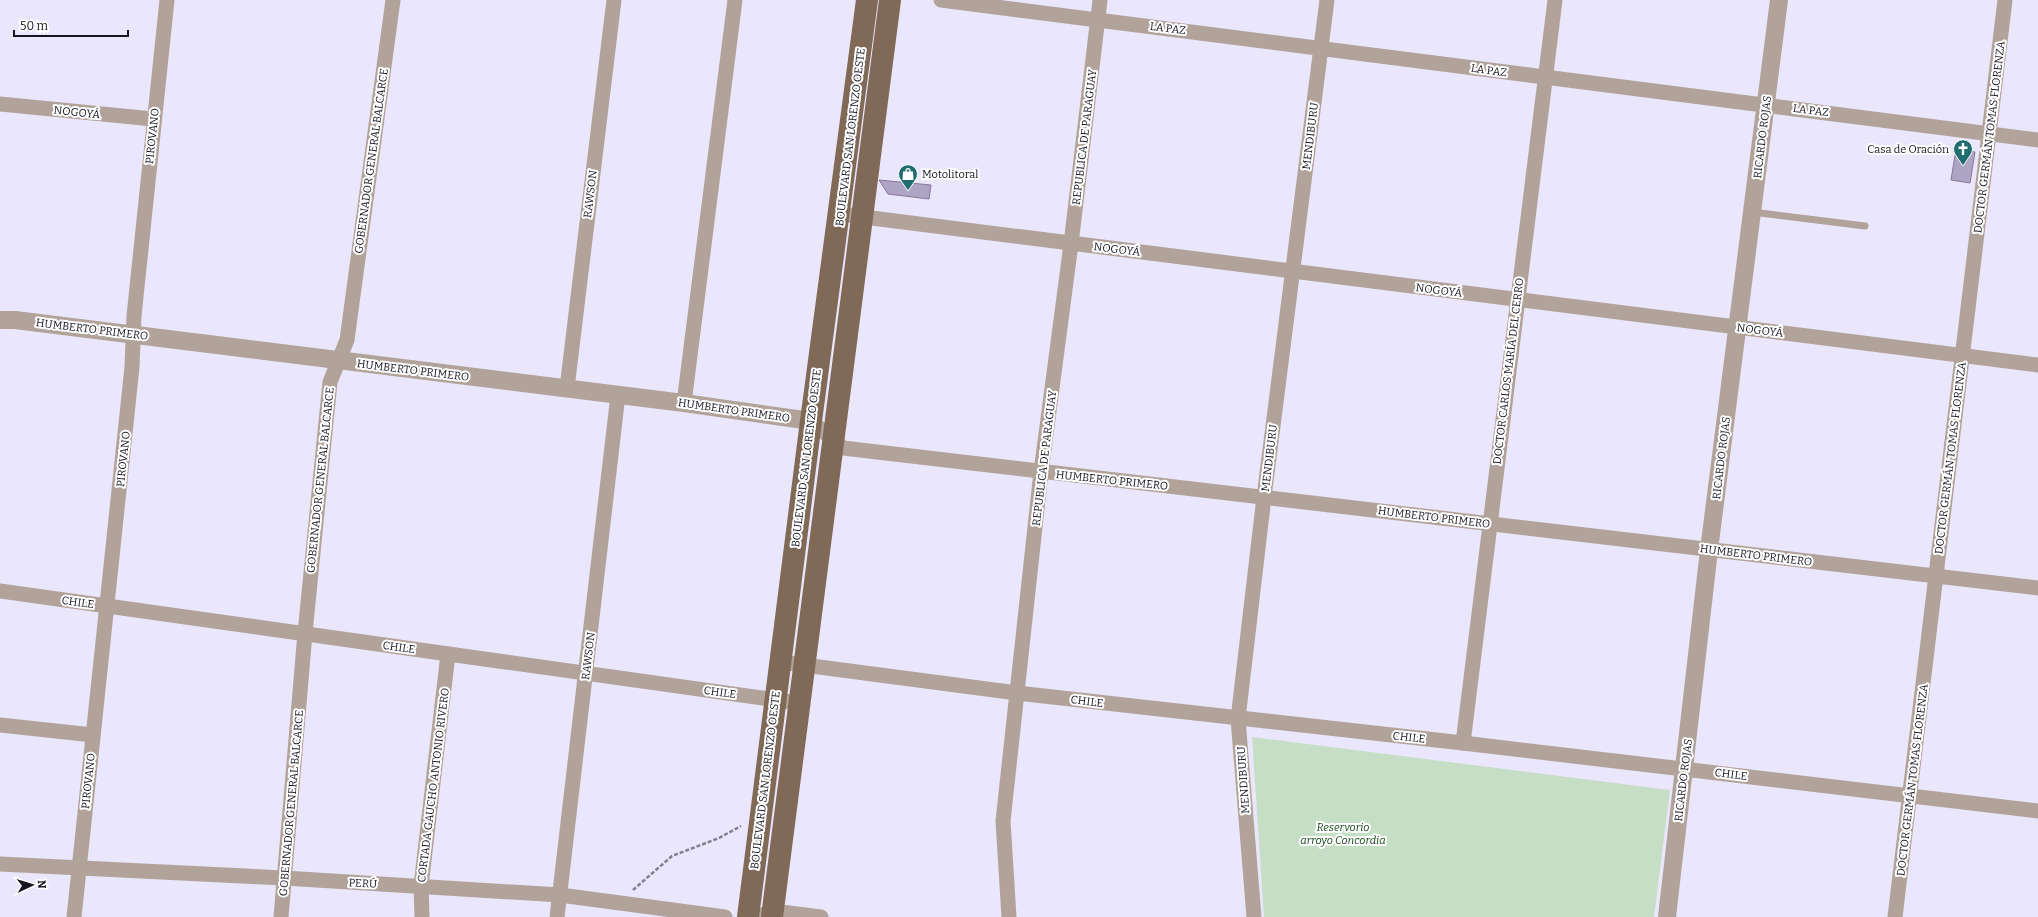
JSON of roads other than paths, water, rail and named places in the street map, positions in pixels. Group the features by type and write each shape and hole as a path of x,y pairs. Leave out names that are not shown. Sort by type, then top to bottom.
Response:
{"main road":[{"name":"BOULEVARD SAN LORENZO OESTE","path":"748,917 810,421 840,214 867,0"},
{"name":"BOULEVARD SAN LORENZO OESTE","path":"767,915 798,704 863,216 890,0"}],"street":[{"name":"PIROVANO","path":"74,917 132,366 132,334 153,119 167,0"},
{"name":"GOBERNADOR GENERAL BALCARCE","path":"281,917 305,633 330,382 347,340 393,0"},
{"name":"RAWSON","path":"567,388 614,0"},
{"path":"684,403 735,0"},
{"name":"LA PAZ","path":"941,0 1322,47 2038,140"},
{"name":"REPUBLICA DE PARAGUAY","path":"1009,917 1002,821 1041,472 1071,244 1100,0"},
{"name":"MENDIBURU","path":"1254,917 1238,719 1264,496 1327,0"},
{"name":"DOCTOR CARLOS MARÍA DEL CERRO","path":"1463,743 1555,0"},
{"name":"RICARDO ROJAS","path":"1667,917 1709,550 1779,0"},
{"name":"DOCTOR GERMÁN TOMAS FLORENZA","path":"1895,917 2005,0"},
{"name":"NOGOYÁ","path":"0,104 153,119"},
{"name":"NOGOYÁ","path":"840,214 2038,365"},
{"name":"HUMBERTO PRIMERO","path":"5,318 338,361 567,388 810,421 832,441 843,448 1041,472 1264,496 1489,524 2038,588"},
{"name":"RAWSON","path":"557,917 618,395"},
{"name":"CHILE","path":"0,591 586,672 798,704"},
{"name":"CORTADA GAUCHO ANTONIO RIVERO","path":"422,917 420,886 448,654"},
{"name":"CHILE","path":"781,662 1017,693 1238,719 1463,743 2038,811"},
{"path":"0,725 93,735"},
{"name":"PERÚ","path":"0,864 284,878 560,895 725,917"},
{"path":"767,915 821,917"}],"lane":[{"path":"1752,212 1865,226"}],"place":[{"name":"Casa de Oración","path":"1963,166"},
{"name":"Motolitoral","path":"908,191"}],"park label":[{"name":"Reservorio arroyo Concordia","path":"1343,833"}]}
